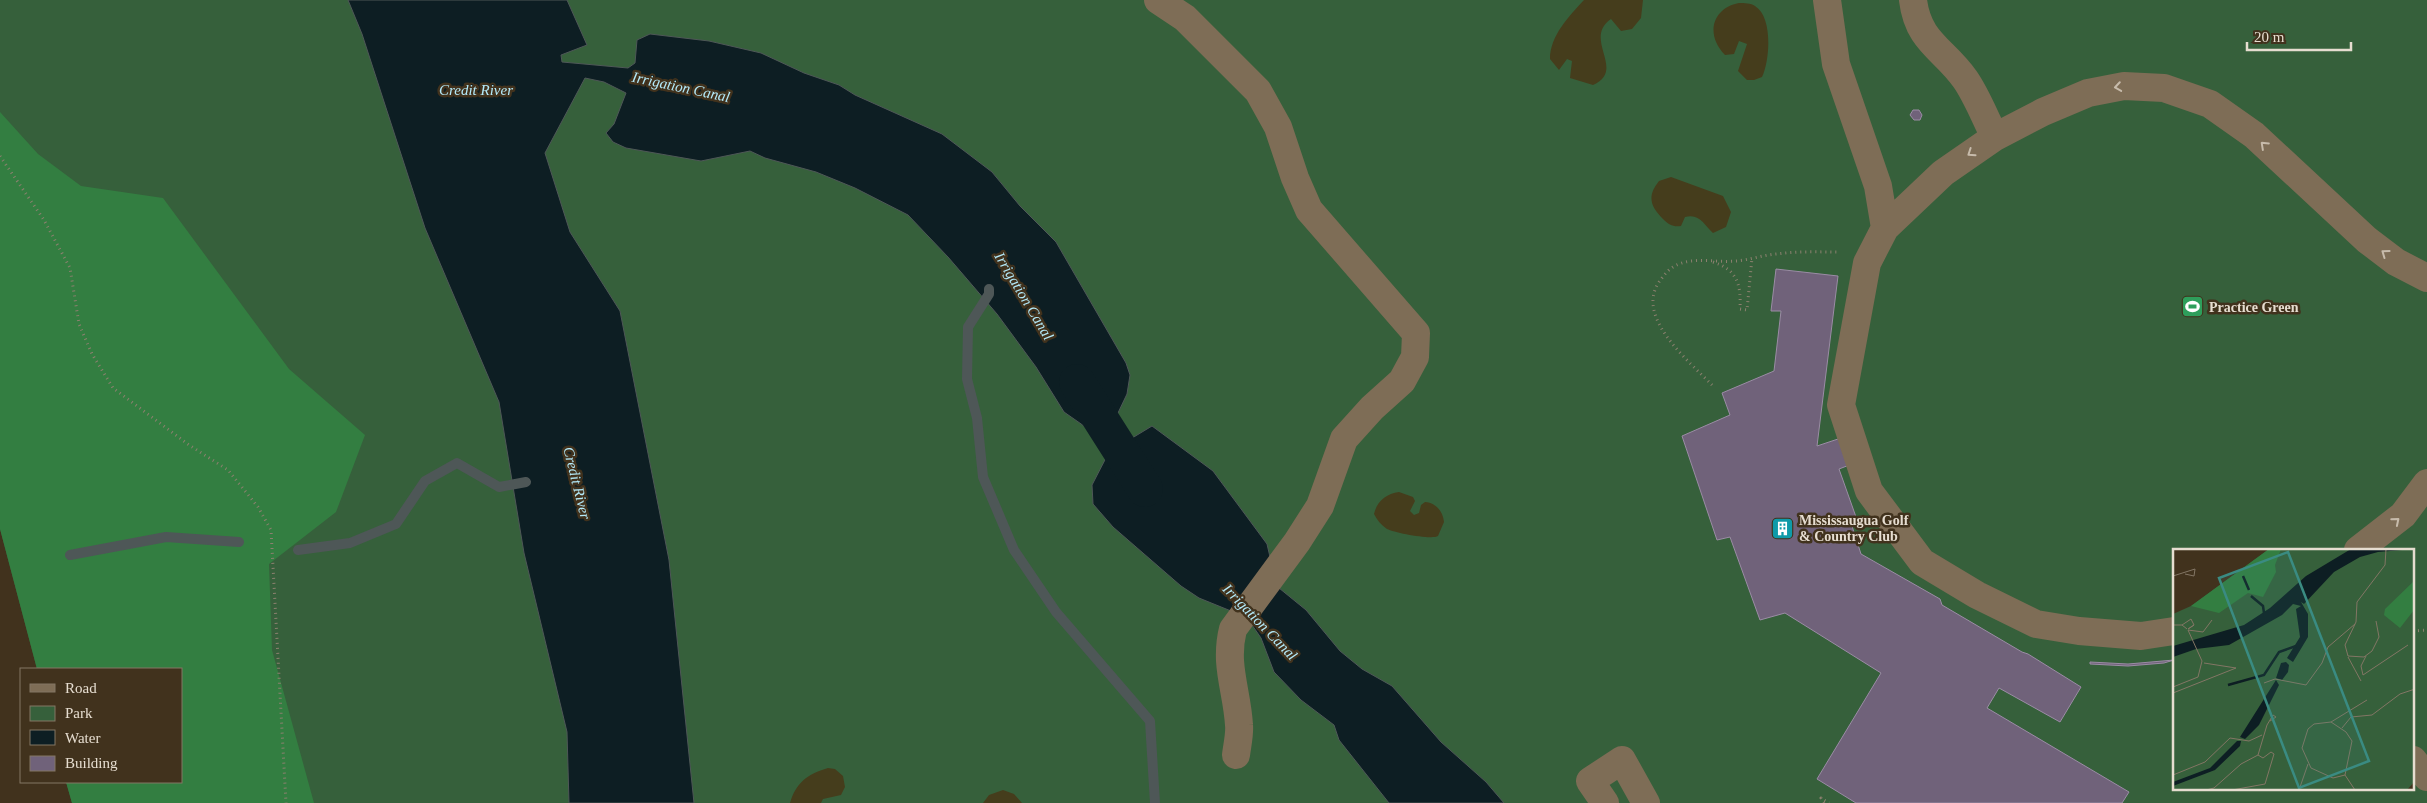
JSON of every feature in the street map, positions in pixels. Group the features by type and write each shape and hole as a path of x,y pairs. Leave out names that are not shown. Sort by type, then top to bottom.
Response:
{"lane":[{"path":"1158,0 1185,18 1258,91 1278,127 1294,178 1309,210 1416,333 1415,357 1402,381 1372,408 1344,439 1320,506 1274,574 1233,629 1229,669 1240,726 1236,756"},
{"path":"1827,0 1836,64 1878,186 1880,238"},
{"path":"1913,0 1920,26 1936,50 1964,78 1995,137"},
{"path":"2173,632 2141,636 2079,631 2036,624 1977,595 1922,562 1869,492 1841,405 1867,263 1880,238 1943,173 1995,137 2043,112 2088,93 2124,86 2164,88 2210,104 2254,135 2367,240 2396,262 2427,278"},
{"path":"2359,549 2404,515 2427,483"},
{"path":"1605,803 1590,781 1622,760 1646,803"},
{"path":"2414,761 2427,777"}],"path":[{"path":"0,156 44,220 70,268 79,324 92,354 113,388 189,445 228,470 258,507 271,530 286,803"},
{"path":"1712,386 1665,333 1656,320 1652,302 1656,288 1665,273 1678,264 1694,261 1735,261 1778,253 1857,252 1880,238"},
{"path":"1710,261 1724,265 1736,274 1740,286 1740,309 1747,310 1752,258"},
{"path":"2414,631 2427,630"},
{"path":"1824,803 1822,798 1829,803"}],"green space":[{"name":"Mississaugua Golf & Country Club","path":"0,0 2427,0 2427,803 72,803 66,783 182,783 182,668 37,668 0,529"},
{"path":"0,112 38,154 81,186 163,198 289,369 365,435 336,512 269,564 272,650 314,803 72,803 66,783 182,783 182,668 37,668 0,529"}],"sand":[{"path":"1584,0 1643,0 1641,18 1632,29 1621,31 1611,19 1603,27 1601,36 1606,71 1602,79 1593,85 1570,78 1572,61 1567,59 1559,70 1550,59 1553,42 1561,27"},
{"path":"1739,3 1755,6 1765,19 1767,29 1768,50 1765,70 1762,77 1754,80 1747,80 1738,71 1747,44 1739,41 1734,54 1725,55 1715,39 1714,23 1717,16 1723,10"},
{"path":"1671,177 1723,196 1731,212 1726,227 1713,233 1701,220 1690,216 1685,217 1681,226 1673,226 1665,221 1655,210 1652,196 1655,186 1659,181"},
{"path":"1399,492 1413,497 1415,501 1410,511 1414,515 1419,513 1421,505 1425,502 1438,508 1444,522 1438,536 1421,537 1398,532 1387,529 1379,522 1374,514 1377,505 1386,496"},
{"path":"828,768 835,769 843,776 845,787 841,795 823,799 821,803 790,803 792,796 803,780 814,773"},
{"path":"1003,790 1014,794 1022,803 983,803 989,795"}],"water":[{"name":"Credit River","path":"348,0 567,0 587,45 561,55 562,62 628,68 635,63 637,40 650,34 709,41 761,53 804,73 839,85 855,95 942,134 992,172 1020,206 1056,242 1126,363 1130,375 1127,394 1117,415 1101,426 1084,426 1064,412 1036,367 997,314 948,257 908,215 855,188 816,172 765,158 750,151 701,161 626,148 613,142 606,133 614,124 626,93 604,82 585,78 545,153 570,232 620,311 669,560 694,803 569,803 567,732 524,553 499,402 425,228 362,34"},
{"path":"1152,426 1213,471 1267,544 1270,557 1231,611 1199,598 1181,586 1113,527 1093,504 1092,485 1109,452"},
{"path":"1279,588 1306,610 1340,651 1362,669 1392,686 1441,742 1486,782 1504,803 1389,803 1339,740 1334,725 1301,700 1274,672 1261,638 1250,622"}],"building":[{"path":"1913,110 1919,110 1922,115 1920,120 1914,120 1910,115"},
{"name":"Mississaugua Golf & Country Club","path":"1776,269 1838,276 1817,446 1856,433 1865,459 1839,469 1856,517 1850,520 1861,554 1940,599 1942,605 2081,687 2060,722 1999,688 1987,708 2129,792 2122,803 1856,803 1817,779 1881,673 1785,613 1760,620 1730,537 1717,540 1682,436 1730,415 1722,393 1774,371 1781,311 1771,311"},
{"path":"2173,660 2164,663 2128,666 2090,664 2090,662 2128,664"}],"waterway":[{"path":"989,289 989,294 968,327 967,379 977,418 983,477 1014,550 1056,612 1150,721 1155,803"},
{"name":"Irrigation Canal","path":"1077,382 1145,489"},
{"path":"298,550 350,543 396,524 425,481 457,463 499,487 526,482"},
{"path":"70,555 166,537 239,542"}],"place":[{"name":"Practice Green","path":"2193,307"},
{"name":"Mississaugua Golf & Country Club","path":"1783,528"}]}
